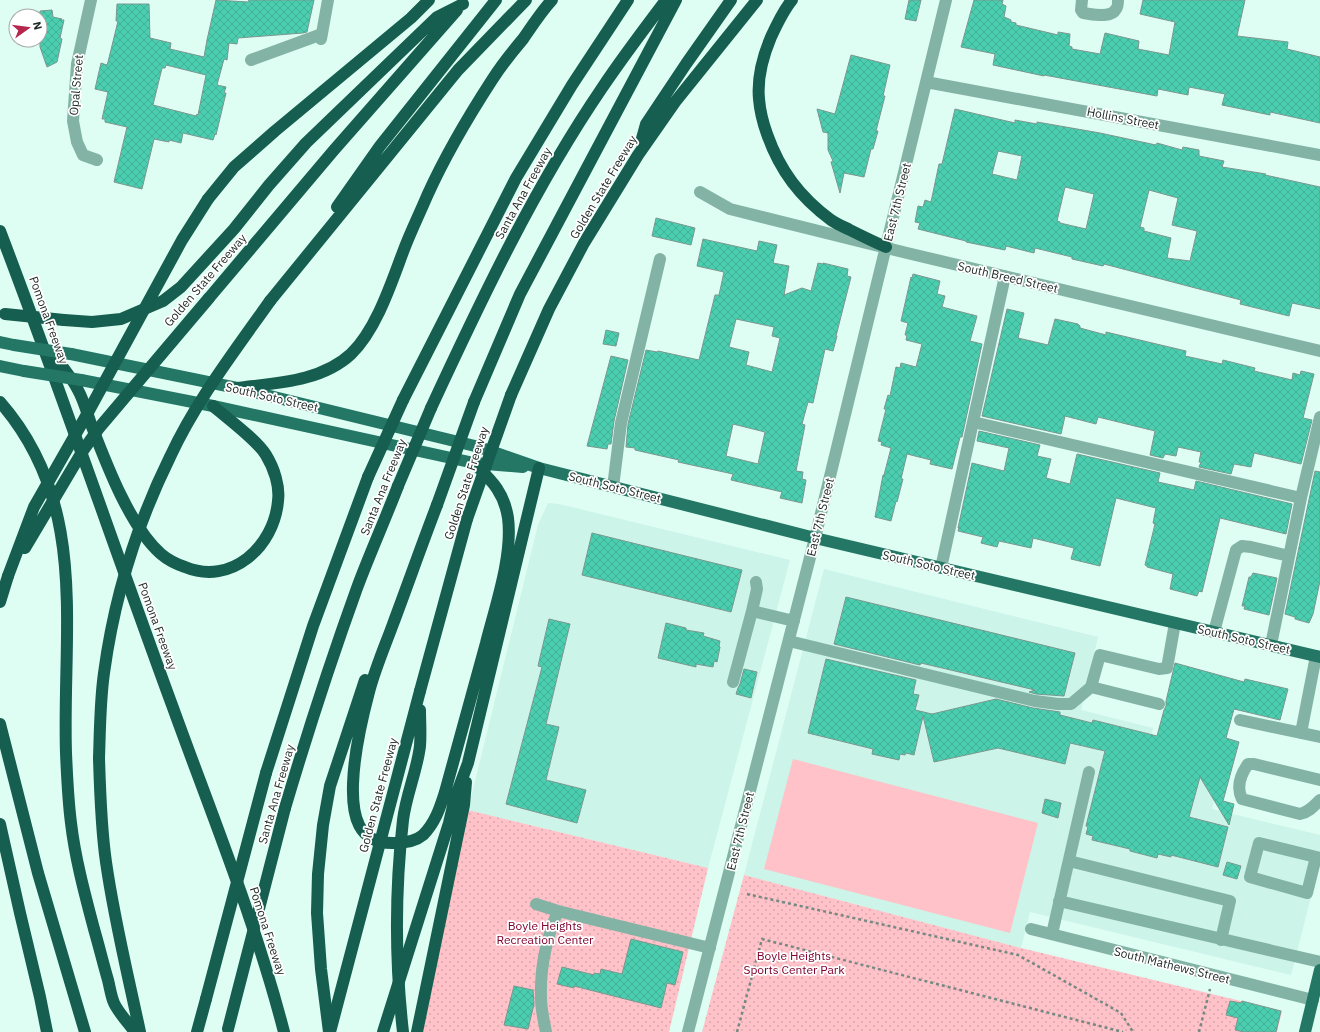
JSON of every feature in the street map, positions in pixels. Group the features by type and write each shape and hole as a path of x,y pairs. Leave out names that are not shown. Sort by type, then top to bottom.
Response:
{"highway":[{"path":"8,576 34,507 182,240 208,199 234,167 411,18 429,0"},
{"path":"140,1032 113,905 106,860 101,812 99,758 104,674 120,593 133,548 151,500 170,456 216,377 380,146 496,0"},
{"path":"270,302 458,70 526,0"},
{"path":"237,388 298,380 317,373 337,365 351,353 363,339 388,292 404,250 428,195 457,139 493,79 552,0"},
{"name":"Santa Ana Freeway","path":"197,1032 266,773 313,626 368,477 403,400 516,178 572,85 628,0"},
{"name":"Santa Ana Freeway","path":"228,1031 286,808 309,728 358,586 431,408 470,323 554,165 601,89 630,47 666,0"},
{"path":"474,463 493,481 503,499 508,519 508,543 502,584 445,792 437,815 431,826 422,836 413,840 401,843 376,841 365,835 356,822 353,785 360,731 369,691 474,402 520,294 676,0"},
{"path":"638,155 646,124 730,0"},
{"name":"Golden State Freeway","path":"330,1032 420,690 467,519 511,395 549,309 584,243 638,155 675,102 757,0"},
{"path":"792,0 786,7 764,54 759,99 762,120 769,141 779,163 791,181 807,200 832,221 886,248"},
{"path":"3,314 92,322 121,319 163,301 181,288 306,144 437,17 464,2"},
{"name":"Golden State Freeway","path":"0,602 8,576 82,452 99,428 334,150 464,2"},
{"name":"Pomona Freeway","path":"0,231 41,338 169,697 243,897 273,990 284,1032"},
{"path":"41,338 78,389 98,443 120,493 134,520 151,544 162,555 175,563 189,569 215,572 232,568 258,550 267,536 274,519 278,501 278,487 274,471 266,454 253,440 213,406"},
{"path":"0,402 19,425 42,466 55,504 66,569 68,601 66,752 71,824 87,901 114,1004 135,1032"},
{"path":"383,1032 447,830 455,798 468,763 540,468"},
{"path":"330,1032 321,969 317,914 318,874 323,825 330,786 362,688 437,505"},
{"path":"403,1032 398,946 398,888 403,819 420,746 420,690"},
{"path":"0,724 38,873 85,1032"},
{"path":"417,1032 464,805 468,763"},
{"path":"0,824 47,1032"}],"main road":[{"name":"South Soto Street","path":"0,342 71,354 237,388 479,448 540,468 815,538 1318,656"},
{"name":"South Soto Street","path":"0,366 213,406 474,463 540,468"},
{"path":"1305,1032 1320,970"}],"street":[{"name":"Opal Street","path":"91,0 77,64 73,121 77,142 83,155 97,160"},
{"path":"251,60 322,37 328,0"},
{"name":"East 7th Street","path":"688,1032 815,538 946,0"},
{"path":"1082,0 1081,10 1083,13 1106,15 1111,14 1116,10 1118,0"},
{"name":"Hollins Street","path":"926,82 1320,155"},
{"name":"South Breed Street","path":"700,192 730,209 886,248 1320,351"},
{"path":"613,487 621,423 660,259"},
{"path":"941,568 1005,276"},
{"path":"1271,645 1301,498 1316,447 1320,417"},
{"path":"973,422 1301,498"},
{"path":"1214,632 1236,550 1242,546 1251,547 1289,556"},
{"path":"733,682 752,611 756,582"},
{"path":"752,611 794,621"},
{"path":"789,641 1035,701 1071,704 1092,687 1100,655 1159,669 1167,668 1175,623"},
{"path":"1301,733 1318,656"},
{"path":"1092,687 1159,704"},
{"path":"1240,720 1320,737"},
{"path":"1320,780 1261,765 1248,764 1244,770 1238,792 1242,799 1300,814 1306,813 1320,800"},
{"path":"1052,934 1089,772"},
{"path":"1259,843 1318,857 1307,893 1250,877 1259,843"},
{"path":"1068,861 1230,901 1221,940"},
{"path":"1059,901 1320,962"},
{"path":"536,904 558,911 710,948"},
{"path":"546,1032 541,999 543,956 558,911"},
{"name":"South Mathews Street","path":"1031,929 1313,1000"}],"path":[{"path":"747,894 1018,955 1121,1013 1133,1032"},
{"path":"736,1032 762,939 1123,1032"},
{"path":"1199,1032 1210,989"}],"shaded area":[{"path":"548,503 559,504 790,560 708,868 468,810 538,525"},
{"path":"824,569 1098,637 1081,710 1153,728 1145,758 1219,777 1212,809 1320,835 1320,862 1291,975 1030,912 1021,948 744,875"}],"green space":[{"path":"793,759 1038,823 1010,933 764,869"},
{"name":"Boyle Heights Recreation Center","path":"468,810 708,868 669,1032 423,1032"},
{"name":"Boyle Heights Sports Center Park","path":"744,875 1021,948 1282,1011 1277,1032 702,1032"}],"building":[{"path":"216,0 248,2 249,0 314,0 307,32 238,38 237,44 229,43 227,60 224,59 217,85 226,87 224,93 226,93 216,135 215,134 213,140 183,133 181,143 169,140 169,142 154,139 142,189 114,182 127,127 105,122 105,119 102,119 108,92 95,89 101,63 107,65 108,62 118,21 116,21 117,4 149,4 150,38 171,43 170,49 204,57","holes":["166,65 206,75 198,115 197,114 196,116 153,105 162,68 165,68"]},
{"path":"909,0 921,0 916,21 905,19"},
{"path":"974,0 1003,0 1002,4 1006,6 1004,17 1011,20 1011,22 1016,23 1016,25 1058,35 1058,32 1070,34 1069,46 1072,47 1072,49 1100,54 1105,33 1139,41 1138,49 1169,55 1175,22 1140,14 1143,0 1245,0 1237,36 1288,42 1287,49 1320,57 1320,123 1270,112 1270,115 1222,105 1225,94 1189,87 1188,95 1158,89 1157,96 1044,76 993,65 995,54 961,47"},
{"path":"48,10 52,10 53,17 64,20 57,62 47,67 40,48 48,48"},
{"path":"851,55 890,65 883,96 885,96 876,131 878,131 873,149 871,149 864,177 844,173 840,193 831,162 833,161 828,150 828,133 823,132 817,109 835,114"},
{"path":"955,109 1015,123 1015,120 1037,124 1037,122 1156,145 1157,143 1182,150 1183,147 1199,150 1199,156 1224,161 1222,167 1266,174 1265,175 1320,187 1320,309 1292,303 1289,316 1240,304 1241,300 1104,264 1103,266 1072,259 1072,257 1035,248 1034,253 1006,246 1005,250 966,242 918,229 920,223 915,222 918,206 923,207 925,200 931,202 939,164 942,164","holes":["998,151 1022,156 1017,180 992,174","1065,187 1094,194 1086,229 1057,221","1149,190 1178,198 1172,225 1197,231 1190,261 1167,258 1171,238 1144,231 1144,228 1140,227"]},
{"path":"656,218 695,228 691,245 652,236"},
{"path":"703,239 757,251 759,241 777,245 773,263 789,266 784,295 802,288 811,291 818,263 848,269 847,276 851,277 833,351 825,349 813,403 808,402 802,424 805,425 796,471 803,472 802,479 806,480 802,503 780,498 782,492 731,480 733,474 678,462 679,460 626,447 628,424 646,350 658,351 699,360 715,295 719,295 724,272 697,266","holes":["736,319 774,327 772,336 780,338 772,372 746,365 749,352 729,347","733,424 765,432 758,464 726,456"]},
{"path":"913,274 940,281 937,294 945,296 942,307 977,316 970,341 982,344 962,437 960,437 952,469 930,464 931,460 907,454 901,479 903,479 891,521 875,517 883,475 891,448 881,445 882,442 878,441 886,409 884,409 888,395 890,396 896,367 900,368 901,363 916,367 922,344 906,340 907,335 905,335 908,323 901,321"},
{"path":"1007,309 1024,313 1018,338 1048,345 1055,319 1078,324 1080,328 1106,335 1106,332 1186,351 1185,356 1222,364 1223,360 1255,368 1254,371 1292,380 1293,373 1300,375 1301,371 1314,374 1303,418 1312,420 1301,464 1254,453 1251,467 1234,464 1231,474 1199,467 1201,462 1199,462 1201,452 1178,447 1176,456 1165,454 1163,458 1150,455 1155,431 1098,417 1096,424 1065,416 1061,434 982,416"},
{"path":"606,330 619,333 616,346 603,344"},
{"path":"611,356 628,360 614,421 611,444 608,444 607,449 587,446"},
{"path":"979,431 1040,445 1037,456 1051,459 1046,478 1070,484 1077,454 1160,473 1158,482 1194,490 1196,481 1292,504 1286,534 1220,518 1202,592 1199,591 1197,596 1170,589 1173,574 1147,567 1145,565 1155,524 1153,523 1156,508 1116,498 1100,566 1071,559 1074,548 1033,538 1031,548 999,541 997,547 981,543 983,537 958,531 972,463 1004,471 1009,448 977,441"},
{"path":"1315,471 1320,472 1320,581 1313,614 1309,623 1285,614"},
{"path":"592,533 742,570 731,612 582,575"},
{"path":"1253,573 1277,578 1269,615 1244,609 1245,606 1242,606 1249,577 1251,577"},
{"path":"846,597 1075,653 1064,696 1036,694 1029,692 1035,690 921,663 920,665 834,644"},
{"path":"549,619 570,624 546,724 559,727 546,780 586,790 577,823 506,804 542,667 538,666"},
{"path":"666,623 686,628 686,630 704,633 703,636 720,641 717,662 714,661 713,667 696,664 696,667 658,658"},
{"path":"826,659 916,680 913,694 919,695 915,710 932,714 996,699 1033,708 1060,712 1060,715 1092,723 1093,720 1157,736 1166,706 1175,663 1244,682 1245,679 1288,689 1280,720 1234,709 1226,738 1239,742 1223,801 1234,804 1229,825 1200,777 1189,817 1228,827 1218,867 1171,855 1171,857 1158,854 1157,858 1130,851 1130,849 1092,840 1093,836 1086,834 1088,827 1086,826 1105,751 1070,743 1065,764 998,748 934,762 923,716 914,755 906,753 905,755 900,754 899,760 872,754 873,749 808,733"},
{"path":"744,669 757,672 751,698 736,694"},
{"path":"1045,799 1061,803 1058,818 1042,813"},
{"path":"1227,862 1241,866 1237,879 1223,875"},
{"path":"631,939 683,952 675,985 667,983 661,1008 574,986 574,988 557,984 562,967 594,975 594,973 600,974 601,969 622,974"},
{"path":"514,986 533,990 534,1004 528,1029 504,1025"},
{"path":"1230,1001 1241,1003 1242,1001 1281,1011 1276,1032 1244,1032 1235,1030 1238,1018 1226,1015"}]}
